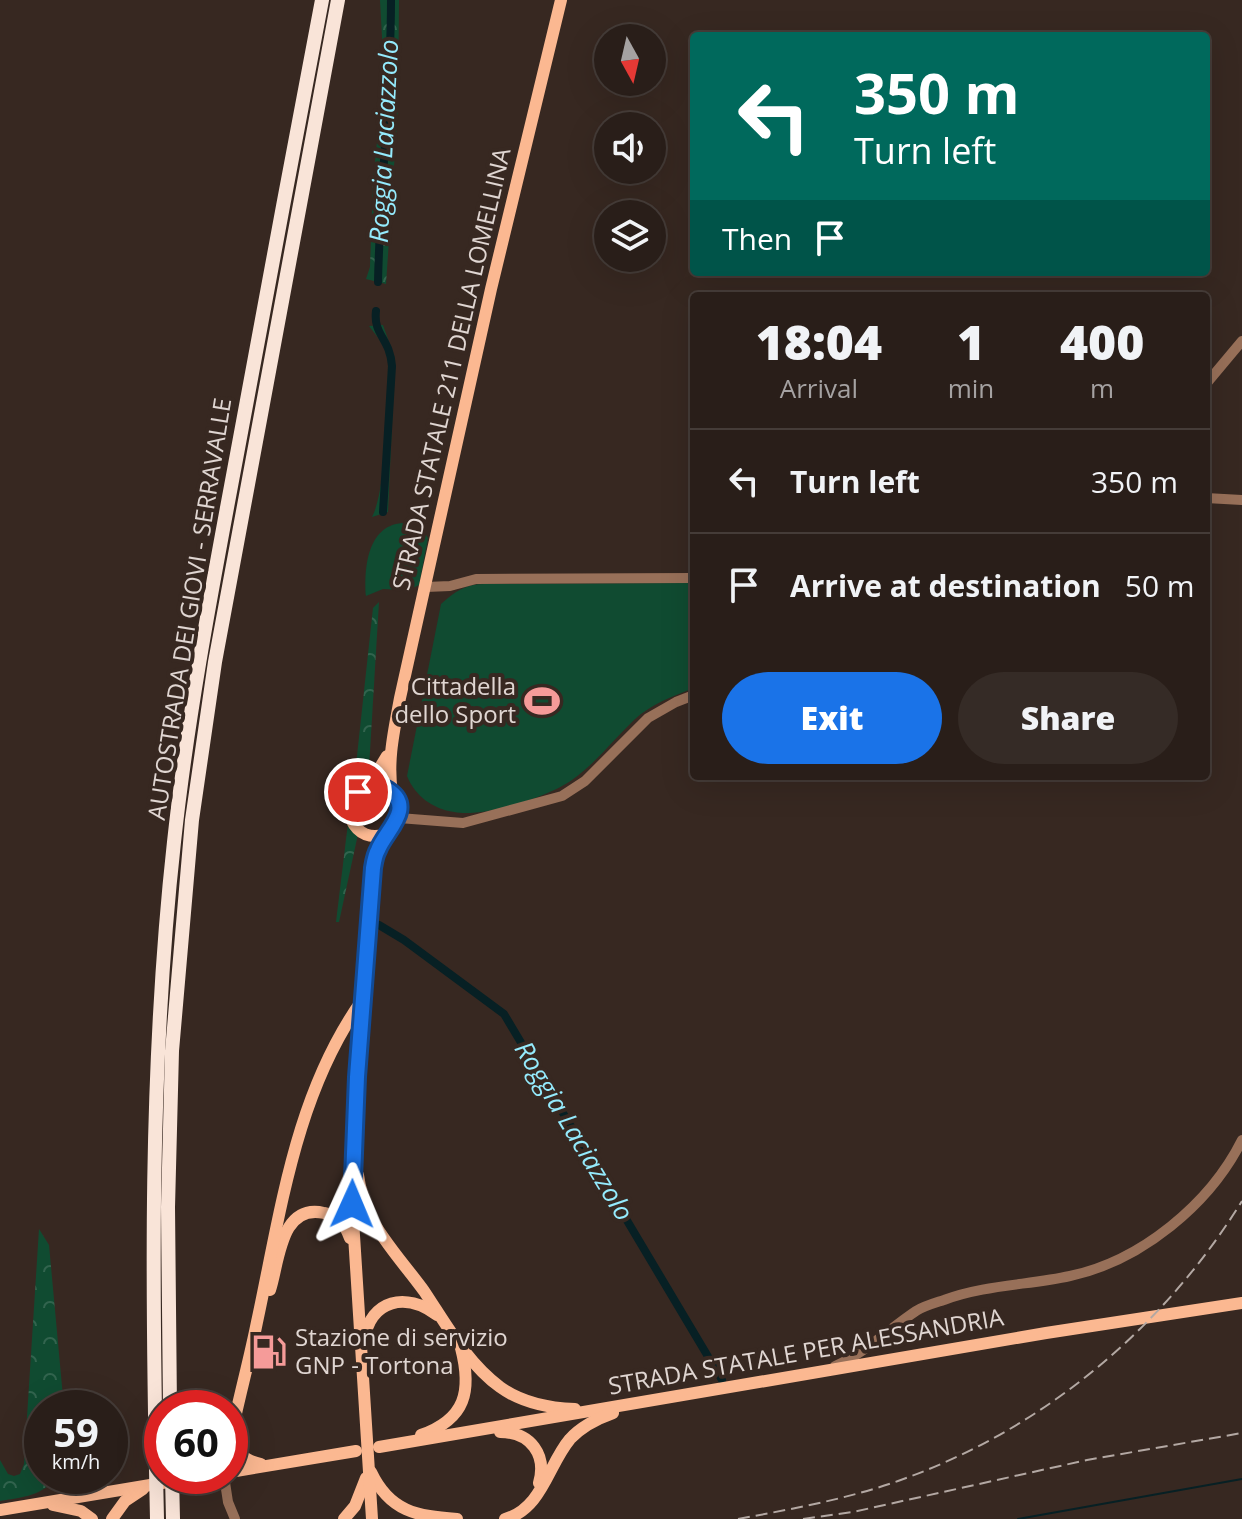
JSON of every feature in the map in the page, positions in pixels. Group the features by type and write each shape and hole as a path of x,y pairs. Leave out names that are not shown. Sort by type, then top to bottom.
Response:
{"highway":[{"name":"AUTOSTRADA DEI GIOVI - SERRAVALLE","path":"157,1519 152,1221 154,1125 163,952 174,839 197,670 322,0"},
{"name":"AUTOSTRADA DEI GIOVI - SERRAVALLE","path":"170,1390 170,1124 179,959 192,820 217,647 338,0"},
{"path":"172,1494 173,1519"}],"main road":[{"name":"STRADA STATALE 211 DELLA LOMELLINA","path":"372,1519 353,1249 354,1144 373,868 378,848 399,818 400,808 392,793 389,771 390,749 491,289 561,0"},
{"name":"STRADA STATALE 211 DELLA LOMELLINA","path":"373,868 368,848 351,817 351,806 358,792 368,787 390,749"},
{"path":"368,787 383,787 392,793"},
{"path":"359,830 376,836 390,831"},
{"path":"242,1390 304,1112 344,1025 363,999"},
{"path":"354,1144 359,1180 370,1215 484,1374 513,1395 550,1408 602,1409"},
{"path":"258,1319 272,1285 285,1232 299,1217 319,1212 333,1215 345,1226 353,1249"},
{"path":"361,1371 366,1330 376,1312 384,1306 406,1301 416,1303 443,1320"},
{"name":"STRADA STATALE PER ALESSANDRIA","path":"379,1447 1046,1333 1242,1303"},
{"path":"394,1444 444,1424 459,1409 464,1399 467,1377 461,1345"},
{"path":"505,1519 520,1513 535,1498 568,1442 578,1432 602,1417 643,1403"},
{"path":"457,1434 512,1432 528,1440 538,1451 542,1467 535,1498"},
{"path":"248,1469 356,1451"},
{"path":"248,1459 270,1466"},
{"path":"369,1467 377,1484 401,1508 422,1518 457,1519"},
{"path":"344,1519 361,1496 369,1467"},
{"path":"1,1510 144,1486"},
{"path":"112,1519 125,1501 144,1489"},
{"path":"34,1504 73,1508 92,1519"}],"street":[{"path":"1210,379 1242,341"},
{"path":"1210,498 1242,500"},
{"path":"426,587 450,586 476,579 690,578"},
{"path":"399,818 463,823 562,796 585,781 648,718 690,697"},
{"path":"816,1372 839,1365 856,1355 919,1310 981,1290 1074,1275 1146,1243 1201,1201 1233,1159 1242,1140"},
{"path":"227,1494 235,1519"}],"green space":[{"path":"380,0 399,0 398,107 386,284 366,279 370,267 373,181 384,73"},
{"path":"383,325 395,359 388,512 372,517 384,465 388,360 383,344 369,326"},
{"path":"402,523 422,529 428,538 419,585 409,590 383,589 366,596 370,550 381,532"},
{"name":"Cittadella dello Sport","path":"690,583 690,690 641,714 589,766 561,787 515,805 481,812 454,812 439,808 415,790 407,776 441,604 461,589 478,584"},
{"path":"379,602 368,784 353,793 373,608"},
{"path":"348,823 358,834 339,922 336,922"},
{"path":"39,1229 49,1245 62,1390 29,1390"},
{"path":"0,1460 8,1474 20,1474 24,1464 24,1494 33,1494 0,1501"}],"waterway":[{"name":"Roggia Laciazzolo","path":"378,282 391,0"},
{"name":"Roggia Laciazzolo","path":"376,311 377,326 392,366 383,512"},
{"name":"Roggia Laciazzolo","path":"379,925 504,1014 722,1380"},
{"path":"1018,1519 1242,1479"}],"railway":[{"path":"738,1519 839,1498 898,1481 951,1460 1049,1404 1136,1333 1175,1292 1242,1201"},
{"path":"803,1519 853,1512 1087,1460 1242,1433"}],"place":[{"name":"Cittadella dello Sport","path":"542,701"},
{"name":"Stazione di servizio GNP - Tortona","path":"269,1352"}],"route":[{"path":"352,1204 357,1077 373,868 378,848 400,813 396,797 383,787 373,786 358,792"}]}
